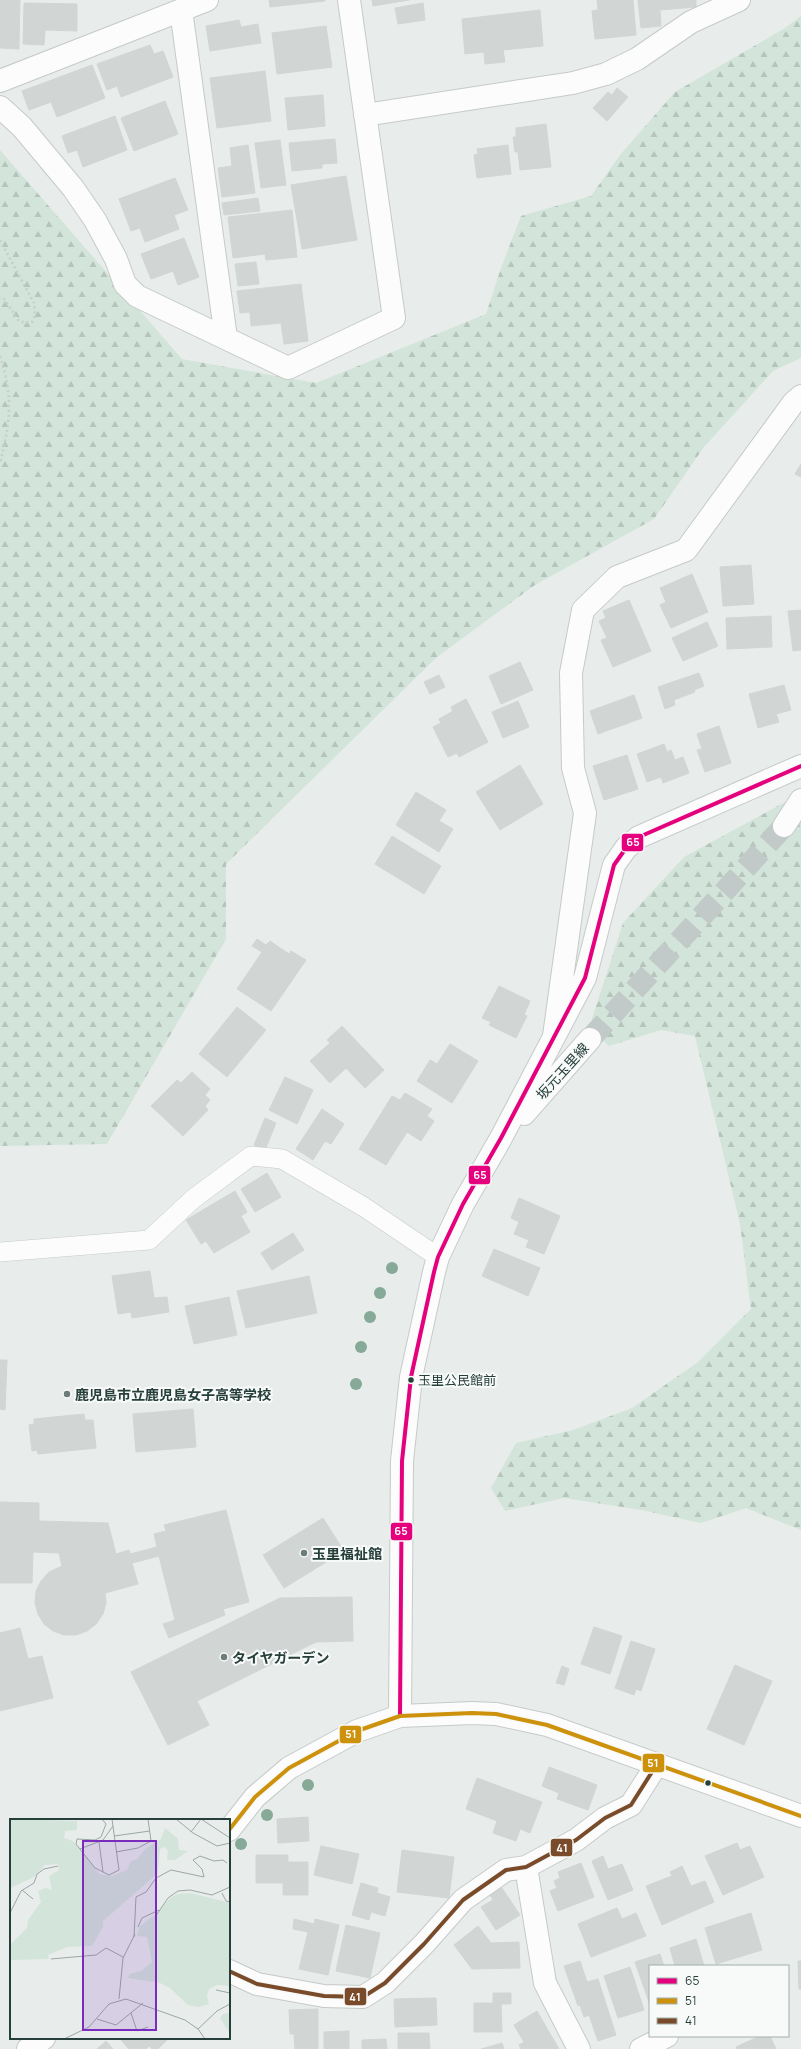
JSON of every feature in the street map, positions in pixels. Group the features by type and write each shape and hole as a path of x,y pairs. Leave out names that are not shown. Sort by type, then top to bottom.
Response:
{"street":[{"path":"0,81 207,0"},
{"path":"0,108 22,127 73,188 95,220 116,259 125,284 137,296 288,368 394,318 349,0"},
{"path":"365,115 573,84 606,74 637,59 691,22 739,0"},
{"path":"181,10 226,338"},
{"path":"553,1040 585,813 573,768 571,673 583,610 617,577 686,550 794,402 801,396"},
{"name":"坂元玉里線","path":"400,1716 402,1461 411,1377 438,1257 463,1204 502,1138 585,978 614,865 626,848 639,837 801,766"},
{"path":"784,826 801,800"},
{"name":"坂元玉里線","path":"502,1138 590,1039"},
{"path":"230,1829 255,1797 289,1768 357,1731 400,1716 496,1714 547,1725 801,1816"},
{"path":"230,1971 257,1984 324,1996 363,1997 385,1983 424,1944 463,1900 506,1870 526,1867 576,1840 605,1818 631,1805 657,1764"},
{"path":"526,1867 545,1983 579,2049"},
{"path":"640,2049 665,2037"},
{"path":"28,2049 43,2039"}],"lane":[{"path":"0,1252 149,1240 192,1199 251,1156 282,1159 364,1207 438,1257"}],"path":[{"path":"0,240 34,303 35,316 32,322 26,323 19,321 4,300 0,298"},
{"path":"0,356 10,402 9,426 0,464"}],"green space":[{"path":"801,16 801,358 773,371 704,447 654,519 535,585 437,657 226,864 226,939 107,1144 0,1146 0,150 182,359 316,383 486,314 501,268 521,216 591,196 620,155 675,92 785,28"},
{"path":"801,791 801,1530 746,1508 701,1523 641,1510 564,1498 505,1511 491,1488 516,1443 573,1430 632,1408 698,1362 751,1309 740,1224 695,1036 661,1030 609,1046 589,1028 623,923 684,857 787,801"}],"building":[{"path":"0,0 20,0 19,49 0,48"},
{"path":"269,0 325,0 325,1 270,7"},
{"path":"372,0 409,0 373,6"},
{"path":"597,0 633,0 636,35 595,39 592,11 598,10"},
{"path":"638,0 696,0 696,7 660,10 661,26 641,28"},
{"path":"24,3 77,4 77,31 45,30 44,45 23,44"},
{"path":"423,3 425,20 398,24 395,8"},
{"path":"540,10 543,46 503,50 505,62 485,64 484,52 465,54 462,19"},
{"path":"239,20 241,27 258,24 261,43 210,51 206,26"},
{"path":"326,26 332,67 277,74 272,33"},
{"path":"150,45 154,54 163,51 173,77 121,97 117,86 107,90 97,64"},
{"path":"92,65 105,98 57,117 51,102 29,110 22,91"},
{"path":"265,71 271,121 217,128 210,78"},
{"path":"617,88 628,97 607,121 593,108 608,92 612,95"},
{"path":"323,95 325,126 288,130 285,98"},
{"path":"165,101 178,134 134,151 121,118"},
{"path":"115,116 127,150 83,167 77,150 68,153 62,136"},
{"path":"546,124 551,167 520,170 518,152 515,152 513,137 516,137 516,128"},
{"path":"335,139 337,163 322,164 322,168 292,171 289,143"},
{"path":"280,140 286,185 261,188 255,143"},
{"path":"248,145 255,193 222,197 218,168 232,166 230,148"},
{"path":"508,145 511,174 477,178 474,155 478,154 477,149"},
{"path":"346,176 357,240 302,249 291,185"},
{"path":"175,178 188,210 174,215 179,229 145,242 140,228 131,231 119,199"},
{"path":"258,198 260,211 224,215 222,203"},
{"path":"292,210 297,257 266,260 265,254 233,258 228,217"},
{"path":"184,238 199,277 178,285 173,271 151,279 141,254"},
{"path":"256,262 259,284 238,286 235,264"},
{"path":"301,284 308,341 284,344 281,323 251,326 250,312 240,313 237,291"},
{"path":"801,464 801,477 795,474"},
{"path":"751,565 754,604 723,606 720,567"},
{"path":"692,574 708,612 671,628 660,605 666,602 660,588"},
{"path":"629,600 651,651 613,667 601,640 607,638 599,621 606,618 603,611"},
{"path":"801,610 801,650 793,651 788,611"},
{"path":"771,616 772,647 727,649 726,618"},
{"path":"707,622 718,646 683,661 672,638"},
{"path":"520,662 533,690 501,704 489,676"},
{"path":"699,673 704,686 694,690 695,692 674,700 675,705 665,709 658,687"},
{"path":"439,675 445,687 430,694 424,682"},
{"path":"784,685 791,710 776,714 779,722 758,728 749,694"},
{"path":"634,695 642,718 598,734 590,711"},
{"path":"466,699 488,742 459,757 457,753 448,757 433,727 441,723 439,719 453,711 451,707"},
{"path":"518,701 529,727 503,738 492,712"},
{"path":"719,726 731,763 705,772 697,750 702,749 697,734"},
{"path":"664,744 667,752 671,750 675,760 683,757 689,773 663,783 661,777 647,782 637,754"},
{"path":"627,755 638,789 604,800 593,766"},
{"path":"520,765 543,804 500,830 476,792"},
{"path":"416,792 446,810 439,821 453,829 439,852 396,825"},
{"path":"392,836 441,866 424,894 375,864"},
{"path":"257,939 266,945 270,941 289,954 291,951 306,960 271,1011 237,989 262,952 252,946"},
{"path":"499,986 530,1001 524,1015 527,1016 516,1038 489,1025 491,1022 482,1018"},
{"path":"237,1007 266,1030 227,1077 199,1054"},
{"path":"342,1026 384,1070 365,1088 346,1068 330,1083 310,1061 330,1043 327,1040"},
{"path":"450,1044 478,1061 452,1103 417,1081 430,1060 437,1064"},
{"path":"192,1072 210,1089 205,1095 210,1100 205,1106 208,1110 183,1136 151,1106 177,1080 181,1083"},
{"path":"285,1077 313,1090 297,1124 269,1110"},
{"path":"405,1093 432,1109 427,1116 434,1121 421,1141 407,1132 386,1165 359,1149 392,1096 400,1100"},
{"path":"322,1109 344,1124 331,1144 325,1141 313,1160 296,1149"},
{"path":"265,1118 276,1123 265,1150 254,1145"},
{"path":"267,1173 281,1197 255,1212 241,1189"},
{"path":"235,1191 247,1212 241,1216 250,1232 214,1253 206,1241 201,1244 186,1220"},
{"path":"519,1198 560,1216 544,1254 526,1247 529,1240 514,1234 519,1222 511,1218"},
{"path":"293,1233 304,1250 272,1270 261,1253"},
{"path":"494,1249 540,1268 528,1296 482,1276"},
{"path":"150,1271 154,1298 167,1297 169,1312 132,1318 131,1312 118,1314 112,1276"},
{"path":"309,1276 317,1313 246,1328 237,1291"},
{"path":"229,1297 237,1335 194,1344 185,1306"},
{"path":"0,1360 7,1360 5,1410 0,1409"},
{"path":"193,1409 196,1447 136,1452 133,1414"},
{"path":"84,1414 85,1420 93,1420 96,1448 38,1454 37,1450 32,1451 29,1425 34,1424 34,1419"},
{"path":"0,1502 39,1503 39,1521 108,1523 116,1554 129,1550 130,1554 157,1547 154,1534 166,1531 164,1525 226,1510 249,1602 223,1609 225,1615 169,1638 163,1624 175,1620 159,1556 132,1563 138,1584 105,1593 106,1603 103,1614 96,1624 87,1631 76,1635 64,1635 53,1631 44,1624 38,1614 35,1603 36,1591 41,1581 49,1572 62,1566 59,1553 33,1552 32,1583 0,1583"},
{"name":"玉里福祉館","path":"323,1518 344,1551 284,1588 263,1555"},
{"name":"タイヤガーデン","path":"352,1597 353,1641 316,1642 197,1701 209,1725 168,1745 131,1672 280,1598"},
{"path":"594,1627 622,1636 610,1674 581,1664"},
{"path":"20,1628 28,1659 42,1656 53,1698 0,1711 0,1633"},
{"path":"631,1641 655,1649 641,1691 636,1689 634,1695 615,1688"},
{"path":"735,1665 772,1681 744,1745 707,1729"},
{"path":"562,1666 569,1669 564,1685 556,1683"},
{"path":"549,1767 597,1785 588,1810 557,1799 559,1793 542,1786"},
{"path":"477,1778 542,1802 530,1833 520,1829 516,1841 493,1833 497,1821 466,1809"},
{"path":"308,1817 309,1841 278,1843 277,1819"},
{"path":"737,1843 740,1850 750,1846 764,1877 723,1895 705,1856"},
{"path":"321,1846 359,1854 352,1884 314,1875"},
{"path":"402,1850 454,1857 449,1898 397,1892"},
{"path":"256,1855 288,1855 288,1862 308,1862 308,1895 283,1895 283,1883 256,1883"},
{"path":"603,1856 608,1869 622,1864 633,1890 608,1900 592,1861"},
{"path":"581,1863 594,1897 558,1911 550,1891 557,1888 554,1881 560,1878 558,1872"},
{"path":"682,1866 691,1886 705,1881 714,1902 662,1925 646,1886 672,1876 670,1872"},
{"path":"361,1883 378,1888 377,1893 390,1897 385,1916 371,1912 369,1920 352,1915"},
{"path":"502,1888 520,1915 496,1930 481,1907 493,1900 490,1895"},
{"path":"617,1908 622,1919 636,1913 646,1936 591,1957 578,1924"},
{"path":"751,1913 762,1950 716,1964 705,1928"},
{"path":"294,1919 314,1924 315,1919 339,1925 328,1975 299,1969 308,1932 293,1929"},
{"path":"346,1925 380,1933 370,1978 336,1971"},
{"path":"478,1926 491,1943 519,1942 520,1968 472,1969 454,1945"},
{"path":"696,1939 704,1965 675,1965 670,1948"},
{"path":"660,1954 664,1965 649,1965 649,2002 635,1962"},
{"path":"580,1961 587,1982 598,1979 616,2035 598,2041 589,2015 584,2017 580,2005 578,2006 564,1966"},
{"path":"798,1961 801,1961 801,1989 799,1989"},
{"path":"630,1967 644,2010 618,2018 604,1976"},
{"path":"493,1993 511,1993 511,2004 501,2004 502,2032 474,2032 474,2003 493,2003"},
{"path":"436,1998 437,2025 395,2027 394,1999"},
{"path":"318,2009 318,2049 295,2049 294,2034 290,2034 289,2010"},
{"path":"537,2011 559,2049 521,2049 519,2045 524,2042 514,2025"},
{"path":"349,2031 349,2049 324,2049 324,2032"},
{"path":"398,2033 429,2033 430,2049 398,2049"},
{"path":"758,2037 770,2037 776,2049 737,2049 736,2047"},
{"path":"120,2039 168,2039 158,2049 152,2049 149,2046 146,2049 129,2049"},
{"path":"386,2039 387,2049 362,2049 362,2040"},
{"path":"106,2041 113,2049 97,2049"},
{"path":"502,2043 504,2049 481,2049"}],"tunnel":[{"path":"590,1039 784,826"}],"transit line":[{"name":"65","path":"400,1716 402,1461 411,1377 438,1257 463,1204 501,1138 585,978 614,865 626,848 639,837 801,766"},
{"name":"51","path":"230,1829 255,1797 289,1768 357,1731 400,1716 472,1713 496,1714 547,1725 801,1816"},
{"name":"41","path":"230,1971 257,1984 324,1996 363,1997 385,1983 424,1944 463,1900 506,1870 526,1867 576,1840 605,1818 631,1805 657,1764"}],"place":[{"name":"玉里公民館前","path":"411,1380"},
{"name":"鹿児島市立鹿児島女子高等学校","path":"67,1394"},
{"name":"玉里福祉館","path":"304,1553"},
{"name":"タイヤガーデン","path":"224,1657"}]}
